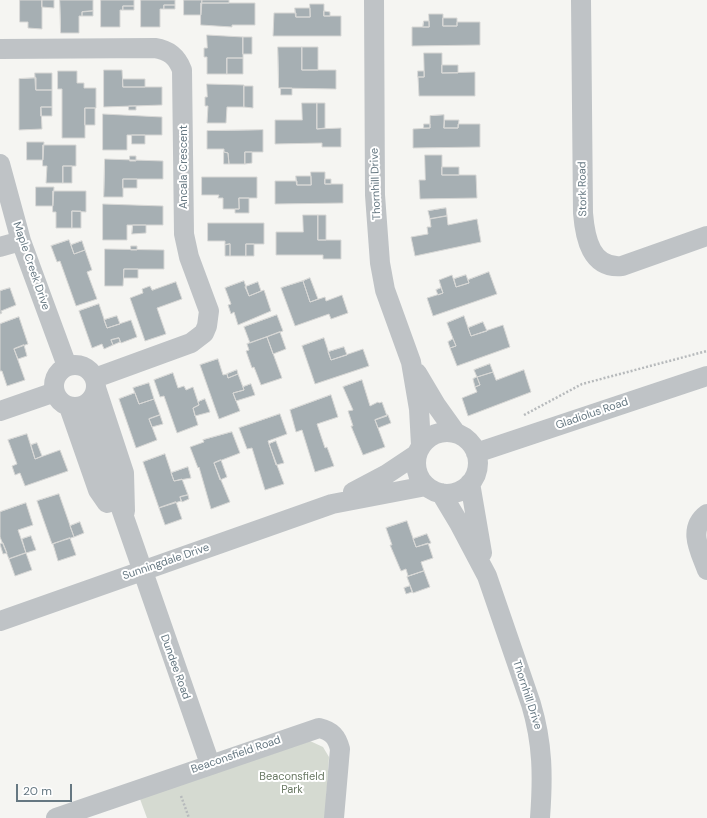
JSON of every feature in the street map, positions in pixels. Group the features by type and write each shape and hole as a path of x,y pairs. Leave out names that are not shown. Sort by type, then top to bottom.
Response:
{"street":[{"name":"Thornhill Drive","path":"374,0 375,195 380,263 385,290 410,362 419,408 419,449"},
{"name":"Stork Road","path":"581,0 583,214 584,228 594,254 602,262 608,265 622,266 707,236"},
{"name":"Ancala Crescent","path":"0,49 155,48 168,52 174,56 182,70 184,234 189,256 209,311 208,326 199,338 191,343 96,383"},
{"name":"Maple Creek Drive","path":"0,164 21,240 67,366"},
{"path":"0,247 21,240"},
{"name":"Thornhill Drive","path":"410,362 436,405 456,433"},
{"path":"96,383 93,398 77,406 59,400 55,392 54,384 56,376 67,366 81,365 90,370 96,383 122,465 113,490"},
{"name":"Gladiolus Road","path":"476,453 707,376"},
{"path":"0,411 55,392"},
{"path":"77,406 113,490 141,571"},
{"path":"446,431 456,433 465,437 472,444 476,453 477,469 470,483 462,490 452,493 434,490 418,473 416,464 419,449 428,438 436,433 446,431"},
{"name":"Sunningdale Drive","path":"0,621 332,504 387,474 419,449"},
{"name":"Thornhill Drive","path":"470,483 486,576"},
{"name":"Thornhill Drive","path":"434,490 459,523 486,576 538,725 543,763 540,818"},
{"name":"Sunningdale Drive","path":"332,504 434,490"},
{"path":"707,514 700,521 695,533 707,570"},
{"name":"Dundee Road","path":"141,571 210,764"},
{"name":"Beaconsfield Road","path":"56,818 312,728 327,730 338,740 340,749 334,818"}],"path":[{"path":"521,416 582,384 707,352"}],"green space":[{"name":"Beaconsfield Park","path":"310,741 323,747 329,757 325,818 147,818 140,799"}],"building":[{"path":"20,0 42,0 42,29 28,28 28,22 20,22"},
{"path":"42,0 54,0 54,8 42,7"},
{"path":"60,0 93,0 93,11 82,12 82,16 79,16 79,33 61,33"},
{"path":"101,0 134,0 134,6 123,6 123,10 120,10 120,27 101,27"},
{"path":"141,0 175,0 175,5 164,5 164,9 160,9 160,27 141,27"},
{"path":"184,0 202,0 201,15 184,15"},
{"path":"202,0 229,0 229,3 202,3"},
{"path":"201,3 255,3 255,25 232,25 232,27 201,25"},
{"path":"310,4 324,4 324,16 341,16 341,36 273,36 274,13 296,13 296,17 310,17"},
{"path":"164,5 175,5 175,9 164,9"},
{"path":"123,6 134,6 134,10 123,10"},
{"path":"295,8 310,8 310,17 296,17"},
{"path":"93,11 93,16 82,16 82,12"},
{"path":"324,11 330,12 330,16 324,16"},
{"path":"429,14 443,14 443,26 457,26 457,22 480,22 480,45 412,46 412,27 429,27"},
{"path":"443,18 457,18 457,26 443,26"},
{"path":"424,21 429,21 429,27 423,27"},
{"path":"207,35 243,37 243,58 227,58 227,74 207,74 207,57 204,57 204,48 207,48"},
{"path":"243,37 252,37 252,54 243,54"},
{"path":"278,47 302,47 302,70 336,70 336,89 279,88"},
{"path":"302,47 318,47 318,70 302,70"},
{"path":"424,53 442,53 442,73 475,72 475,96 419,96 418,77 424,77"},
{"path":"227,58 243,58 243,74 227,74"},
{"path":"442,65 458,65 458,73 442,73"},
{"path":"104,70 122,70 123,87 162,87 162,105 104,107"},
{"path":"58,71 77,71 77,83 84,83 84,88 96,88 96,108 85,108 85,138 62,138 62,89 58,89"},
{"path":"418,71 424,71 424,77 418,77"},
{"path":"35,73 52,73 52,90 36,90"},
{"path":"36,78 36,90 52,90 52,107 41,107 42,129 19,130 19,79"},
{"path":"123,79 145,79 145,87 123,87"},
{"path":"207,84 244,85 244,107 227,107 226,123 207,123 208,106 205,106 205,97 207,97"},
{"path":"244,86 253,86 253,108 244,107"},
{"path":"281,88 292,88 292,95 281,95"},
{"path":"302,103 317,103 317,129 341,128 341,147 322,147 322,143 275,144 275,120 302,120"},
{"path":"317,103 325,103 325,128 317,129"},
{"path":"129,106 136,106 136,110 129,110"},
{"path":"41,107 52,107 52,116 41,116"},
{"path":"85,108 95,108 95,125 85,125"},
{"path":"103,114 162,117 162,135 127,135 127,150 103,150"},
{"path":"444,115 444,128 458,128 458,124 480,124 480,147 413,148 413,129 430,128 430,116"},
{"path":"445,120 459,120 458,128 444,128"},
{"path":"424,124 430,124 430,128 424,128"},
{"path":"263,130 263,152 245,152 245,164 229,164 228,153 224,152 224,149 207,149 207,131"},
{"path":"132,135 145,135 145,144 132,144"},
{"path":"27,142 44,142 43,160 27,160"},
{"path":"43,145 76,145 76,166 63,166 63,183 46,183 47,166 43,166"},
{"path":"224,152 228,153 229,164 224,164"},
{"path":"245,152 252,152 252,163 245,164"},
{"path":"425,155 442,155 442,175 476,175 477,198 420,199 419,180 425,180"},
{"path":"130,156 136,156 136,161 130,161"},
{"path":"105,159 163,161 163,179 123,179 123,197 104,197"},
{"path":"63,166 72,166 72,183 63,183"},
{"path":"442,167 459,167 459,175 442,175"},
{"path":"311,172 325,172 325,184 343,184 343,203 275,204 275,181 297,181 297,185 311,185"},
{"path":"296,176 311,176 311,185 297,185"},
{"path":"202,177 257,177 257,198 239,198 239,209 223,209 223,198 218,198 219,195 202,195"},
{"path":"123,179 137,179 137,188 123,188"},
{"path":"325,179 331,179 331,184 325,184"},
{"path":"36,187 54,187 53,206 36,206"},
{"path":"53,191 86,191 86,212 72,211 72,228 56,228 56,212 53,212"},
{"path":"239,198 249,198 249,213 235,213 235,209 239,209"},
{"path":"103,204 163,206 163,225 127,225 127,240 103,240"},
{"path":"446,208 447,216 430,219 428,211"},
{"path":"72,211 81,211 81,228 72,228"},
{"path":"303,215 318,215 318,240 341,240 341,259 323,259 323,255 276,255 276,232 303,232"},
{"path":"318,215 326,215 326,240 318,240"},
{"path":"447,216 448,225 477,219 481,242 415,256 411,237 428,234 427,227 431,227 430,219"},
{"path":"208,223 264,223 264,244 246,244 246,256 230,256 230,244 225,245 225,241 208,241"},
{"path":"133,225 146,225 146,233 132,234"},
{"path":"69,240 74,254 85,250 92,270 87,272 97,299 76,306 60,261 57,262 51,246"},
{"path":"82,241 85,250 74,254 71,245"},
{"path":"230,244 230,256 225,256 225,245"},
{"path":"246,244 254,244 254,256 246,256"},
{"path":"131,246 137,246 137,250 131,250"},
{"path":"105,249 164,250 164,269 124,269 123,286 105,286"},
{"path":"124,269 138,269 138,278 124,278"},
{"path":"489,272 497,294 433,316 427,298 443,293 439,280 452,275 456,287 469,283 468,280"},
{"path":"466,275 469,283 456,287 454,279"},
{"path":"310,278 318,299 310,302 303,281"},
{"path":"244,281 249,296 264,290 271,311 238,325 234,312 231,314 228,305 231,304 225,288"},
{"path":"303,281 310,302 325,297 326,301 342,295 348,313 331,319 329,314 295,326 281,288"},
{"path":"176,282 182,299 157,308 166,334 145,341 130,298 143,293 142,289 150,286 152,290"},
{"path":"258,282 261,291 249,296 245,287"},
{"path":"10,288 16,305 1,311 2,313 0,314 0,291"},
{"path":"441,288 443,293 438,295 436,290"},
{"path":"99,304 107,328 131,320 137,337 121,343 119,338 111,340 113,345 104,349 102,344 92,348 79,311"},
{"path":"277,315 283,331 250,343 244,327"},
{"path":"117,316 120,324 107,328 104,320"},
{"path":"464,316 471,336 503,325 510,347 457,366 450,348 456,346 447,323"},
{"path":"19,317 28,344 14,349 25,380 7,386 2,371 0,371 0,324"},
{"path":"483,322 487,331 471,336 468,328"},
{"path":"280,332 286,349 273,354 267,337"},
{"path":"267,337 282,378 261,385 254,367 252,368 246,351 249,350 247,344"},
{"path":"119,338 120,342 113,345 111,340"},
{"path":"324,338 331,360 363,349 369,366 315,384 302,346"},
{"path":"453,339 456,346 450,348 448,342"},
{"path":"24,345 27,356 18,359 14,349"},
{"path":"344,347 347,355 331,360 328,352"},
{"path":"218,359 223,375 227,374 228,378 238,374 244,390 233,393 240,411 219,419 200,365"},
{"path":"490,364 493,372 477,377 474,370"},
{"path":"237,370 238,374 228,378 227,374"},
{"path":"524,370 531,392 468,416 462,398 477,392 475,387 480,385 477,377 493,372 496,380"},
{"path":"173,373 178,388 184,386 186,390 193,387 199,405 193,408 198,425 177,433 164,396 160,397 154,380"},
{"path":"477,377 480,385 475,387 473,379"},
{"path":"362,380 370,406 378,402 382,402 387,416 375,420 385,447 363,455 351,426 353,426 348,411 353,410 343,387"},
{"path":"149,383 154,399 139,404 133,388"},
{"path":"251,384 255,395 236,401 233,393 244,390 243,387"},
{"path":"135,393 139,404 154,399 160,415 149,419 157,440 136,448 119,399"},
{"path":"331,395 338,417 317,424 325,448 327,447 334,466 315,472 302,430 296,432 290,410"},
{"path":"205,399 210,412 195,416 193,408 199,405 198,402"},
{"path":"280,414 287,434 268,441 284,484 265,490 252,448 247,449 239,428"},
{"path":"160,415 163,424 152,427 149,419"},
{"path":"388,415 391,423 378,428 375,420"},
{"path":"232,432 240,453 214,463 230,502 211,509 199,467 198,468 190,447 204,442 203,440"},
{"path":"27,434 35,459 60,450 68,471 25,486 20,473 15,475 12,466 17,464 8,440"},
{"path":"276,441 284,463 276,465 269,444"},
{"path":"37,443 42,456 35,459 31,445"},
{"path":"165,454 174,481 182,479 188,495 180,497 181,501 159,508 143,462"},
{"path":"221,460 227,477 220,480 214,463"},
{"path":"188,467 191,478 174,481 171,473"},
{"path":"59,494 74,537 52,544 37,501"},
{"path":"188,495 189,499 182,502 180,497"},
{"path":"176,502 182,519 165,525 159,508"},
{"path":"26,503 33,525 18,530 26,553 9,559 0,537 0,512"},
{"path":"407,521 416,547 428,543 433,558 421,562 424,571 408,576 406,569 401,571 390,545 392,545 386,528"},
{"path":"80,522 84,533 74,537 70,526"},
{"path":"427,534 431,543 416,547 413,539"},
{"path":"31,536 36,550 26,553 22,539"},
{"path":"70,538 76,555 58,561 53,544"},
{"path":"3,543 7,553 3,554 0,544"},
{"path":"26,553 32,570 15,576 9,559"},
{"path":"424,571 430,587 413,593 407,577"},
{"path":"410,586 412,592 406,594 404,588"}]}
